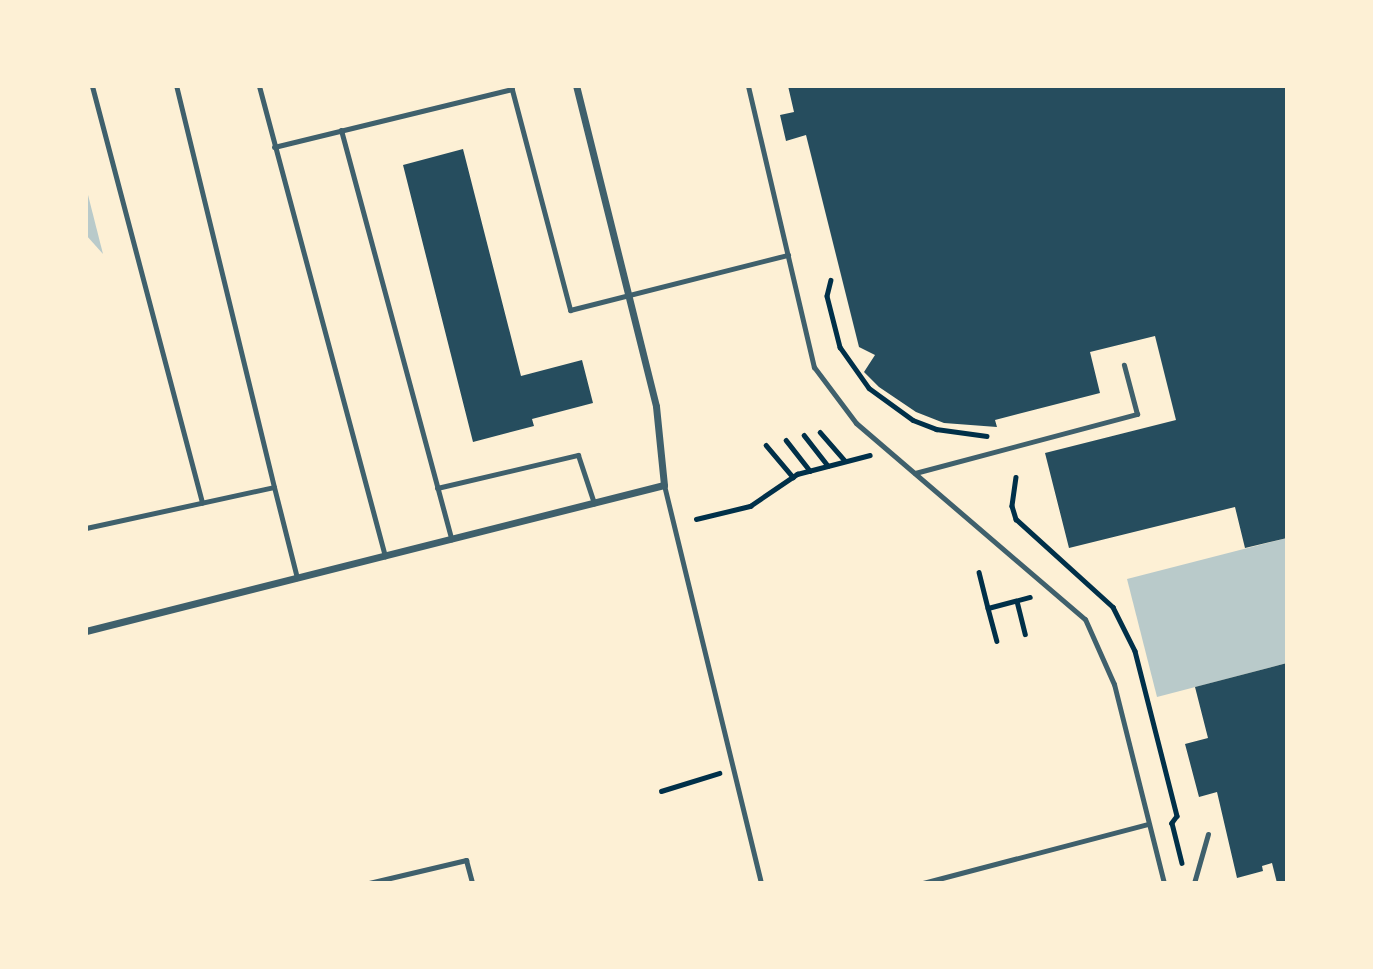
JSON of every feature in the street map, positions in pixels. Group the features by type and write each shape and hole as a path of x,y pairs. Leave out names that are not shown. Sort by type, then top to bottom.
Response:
{"street":[{"path":"86,631 664,485 658,417 576,86"}],"lane":[{"path":"92,86 202,503"},
{"path":"176,86 297,578"},
{"path":"259,86 385,556"},
{"path":"748,86 814,367 825,387 856,423 1085,618 1114,684 1164,883"},
{"path":"274,147 511,87 570,310 788,255"},
{"path":"341,131 451,539"},
{"path":"915,473 1137,414 1124,365"},
{"path":"437,488 578,455 594,503"},
{"path":"664,485 761,883"},
{"path":"86,528 274,487"},
{"path":"923,883 1149,824"},
{"path":"1194,883 1208,834"},
{"path":"369,883 466,860 472,883"}],"path":[{"path":"831,280 827,296 840,348 869,388 913,420 936,429 974,436 996,434"},
{"path":"820,432 845,461"},
{"path":"804,435 828,466"},
{"path":"786,440 810,471"},
{"path":"766,445 793,477"},
{"path":"696,519 750,506 793,477 870,455"},
{"path":"979,572 997,641"},
{"path":"988,608 1030,597"},
{"path":"1017,601 1025,634"},
{"path":"661,791 733,769"}],"shaded area":[{"path":"86,187 103,254 86,235"},
{"path":"1287,538 1287,663 1157,697 1127,579"}],"building":[{"path":"788,86 1287,86 1287,538 1245,548 1235,507 1069,548 1045,453 1176,420 1155,336 1090,352 1100,393 995,420 997,427 944,423 916,412 879,387 864,372 875,355 859,347 806,135 786,141 780,115 794,112"},
{"path":"463,149 521,376 582,360 593,403 532,419 534,426 473,442 403,165"},
{"path":"1287,663 1287,883 1277,883 1272,863 1262,866 1263,871 1237,878 1217,792 1199,797 1185,744 1208,738 1195,687"}]}
